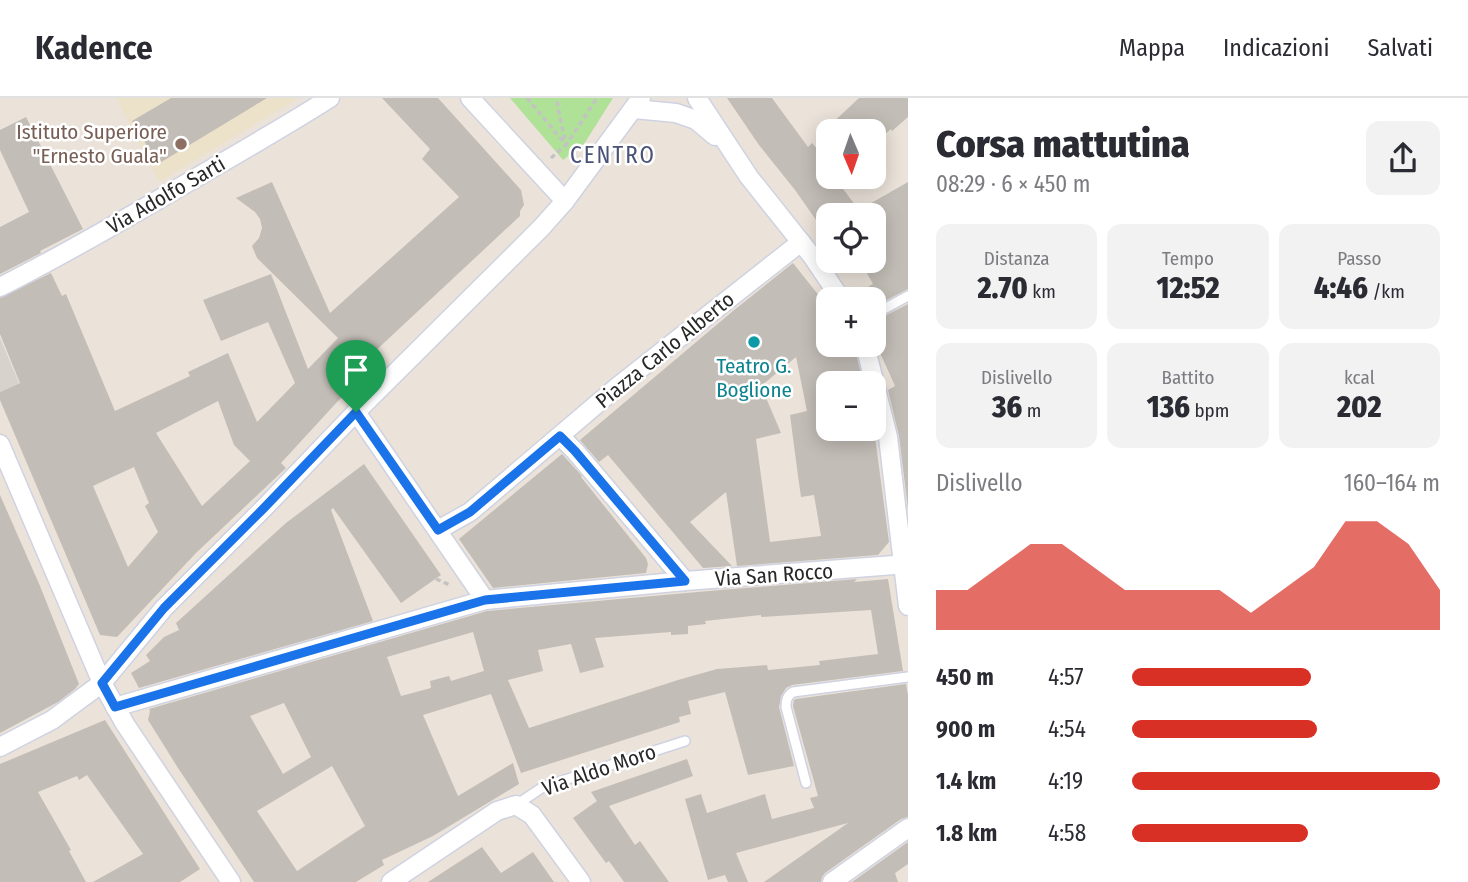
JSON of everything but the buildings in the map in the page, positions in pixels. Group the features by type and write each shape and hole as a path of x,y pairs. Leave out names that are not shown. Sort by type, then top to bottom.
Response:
{"street":[{"name":"Via Adolfo Sarti","path":"0,287 150,205 330,98"},
{"path":"470,98 565,201"},
{"path":"697,98 730,150 833,287"},
{"path":"0,747 52,720 102,683 164,608 514,256 565,201 638,104 696,120 730,150"},
{"name":"Piazza Carlo Alberto","path":"438,530 470,512 617,387 801,242"},
{"path":"867,357 888,437 908,606"},
{"path":"356,412 485,600"},
{"path":"560,436 685,581"},
{"path":"0,444 102,683 125,724 231,882"},
{"name":"Via San Rocco","path":"115,707 485,600 685,581 905,565"},
{"name":"Via Aldo Moro","path":"391,882 497,811 516,804 532,815 581,882"},
{"path":"832,882 908,828"}],"lane":[{"path":"886,308 908,296"},
{"path":"806,783 786,707 788,695 793,692 908,677"},
{"name":"Via Aldo Moro","path":"516,804 542,787 685,741"}],"path":[{"path":"527,98 566,145"},
{"path":"556,98 566,145"},
{"path":"537,171 566,145 597,98"}],"shaded area":[{"name":"Istituto Superiore \"Ernesto Guala\"","path":"116,98 299,98 159,182"},
{"path":"0,338 19,383 0,392"}],"green space":[{"path":"510,98 613,98 584,144 563,160"}],"place":[{"name":"Istituto Superiore \"Ernesto Guala\"","path":"181,144"},
{"name":"Teatro G. Boglione","path":"754,342"}],"district":[{"name":"CENTRO","path":"613,155"}],"route":[{"path":"356,412 438,530 470,512 560,436 685,581 485,600 115,707 102,683 164,608 356,412"}]}
